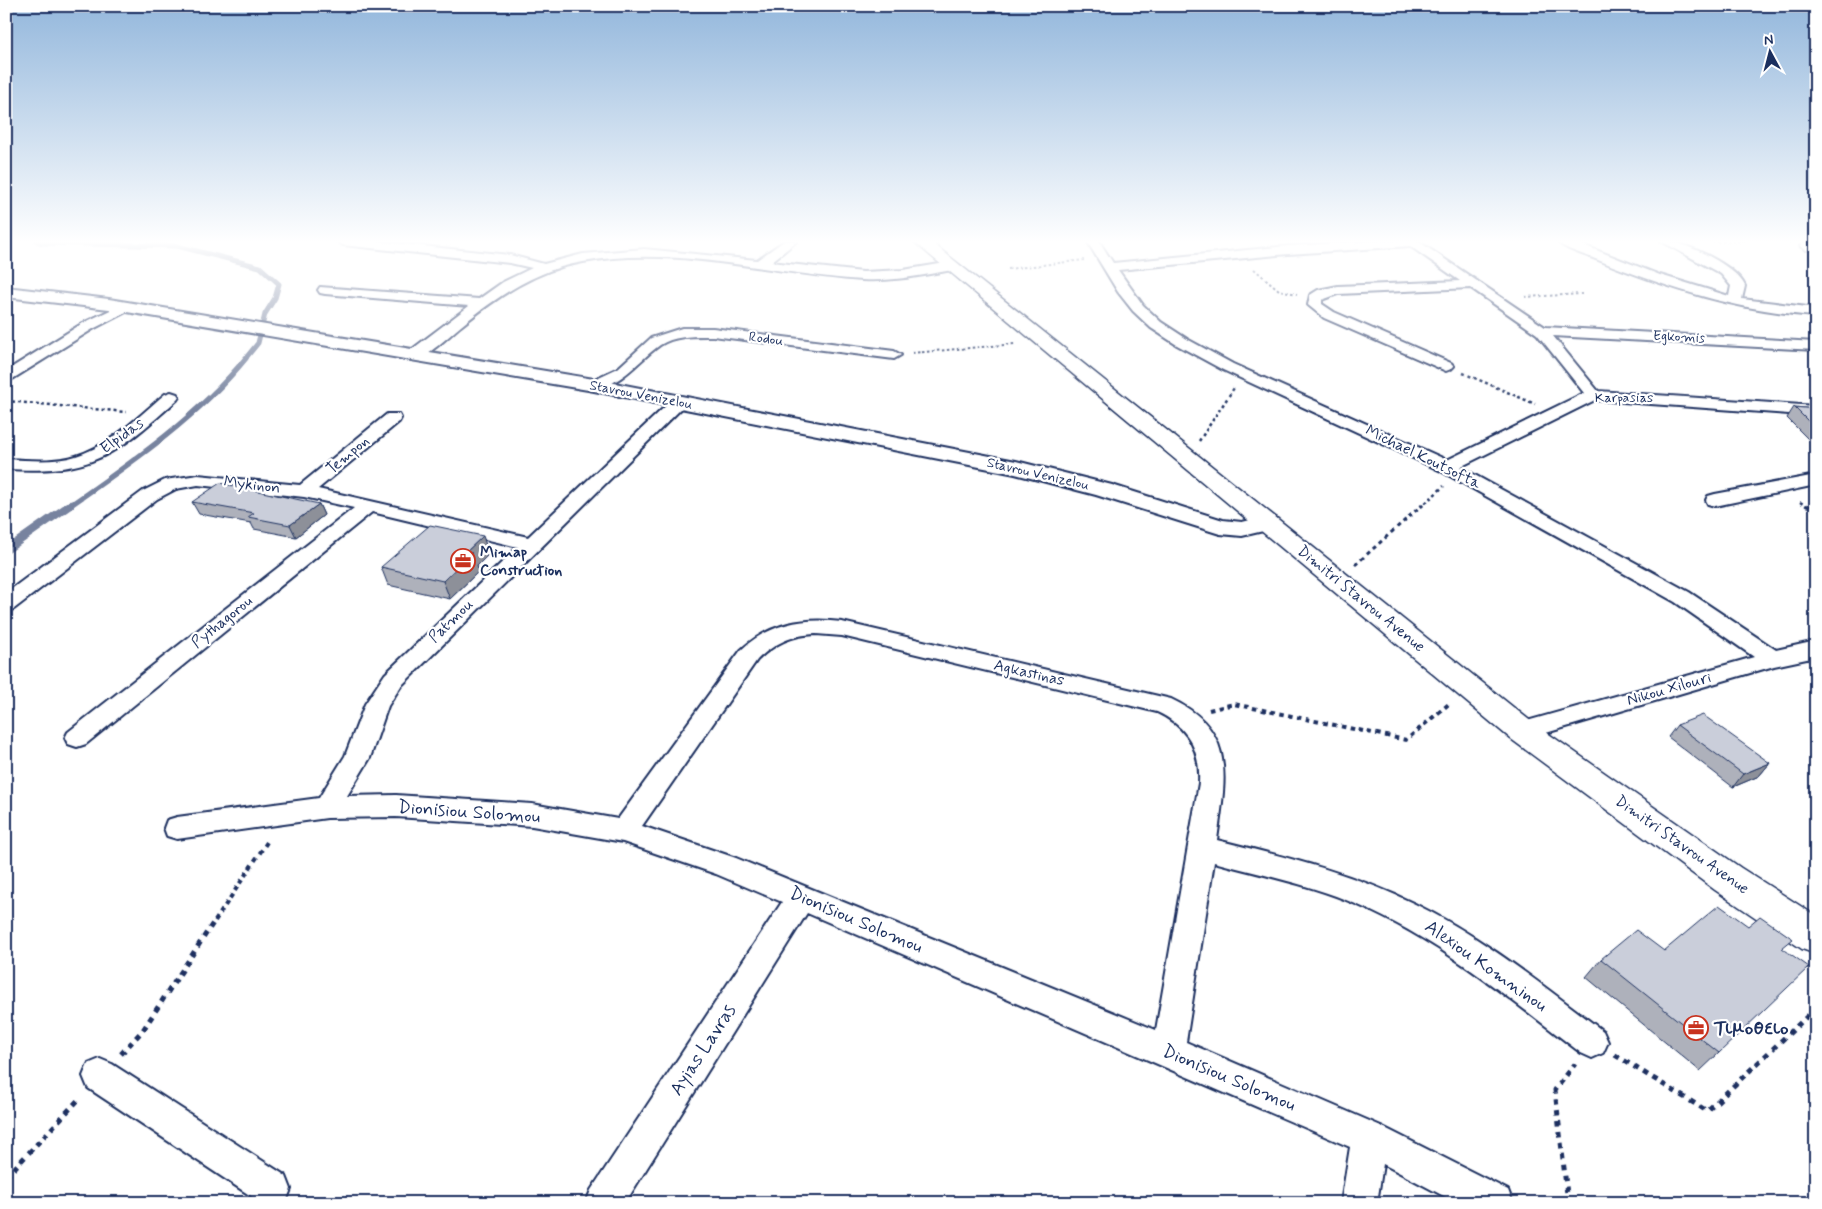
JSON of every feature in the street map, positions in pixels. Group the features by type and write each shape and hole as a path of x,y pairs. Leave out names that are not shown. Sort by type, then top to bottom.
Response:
{"main road":[{"name":"Dimitri Stavrou Avenue","path":"991,297 1522,731 1728,879 1816,937"}],"street":[{"name":"Stavrou Venizelou","path":"49,297 246,326 412,356 594,385 1052,476 1135,499 1220,527 1242,529 1268,523"},
{"path":"423,297 484,302"},
{"path":"412,356 490,297"},
{"name":"Michael Koutsofta","path":"1130,297 1156,325 1194,350 1453,470 1682,597 1773,659"},
{"path":"1717,297 1735,302 1816,312"},
{"path":"1735,302 1736,297"},
{"path":"1315,298 1315,305 1329,315 1446,366"},
{"path":"1493,298 1542,331 1593,395"},
{"path":"6,378 88,326 125,307"},
{"name":"Egkomis","path":"1542,331 1816,346"},
{"name":"Rodou","path":"594,385 623,371 656,341 682,332 714,332 894,355"},
{"name":"Karpasias","path":"1453,470 1593,395 1678,399 1816,410"},
{"name":"Elpidas","path":"6,464 49,466 85,460 108,449 171,397"},
{"name":"Patmou","path":"327,807 357,758 376,704 393,680 680,402"},
{"name":"Tempon","path":"304,491 393,418"},
{"path":"1716,500 1816,480"},
{"name":"Mykinon","path":"6,604 150,495 171,484 184,481 211,481 304,491 532,544"},
{"name":"Pythagorou","path":"77,738 368,506"},
{"name":"Agkastinas","path":"624,831 749,654 766,639 798,627 819,626 842,629 1152,701 1184,716 1199,732 1211,759 1212,772 1202,847 1168,1051"},
{"name":"Nikou Xilouri","path":"1522,731 1773,659 1816,649"},
{"name":"Dionisiou Solomou","path":"178,828 327,807 396,806 506,812 624,831 726,866 1168,1051 1369,1138 1495,1203"},
{"name":"Alexiou Komninou","path":"1202,847 1352,890 1406,913 1458,943 1592,1042"},
{"name":"Ayias Lavras","path":"604,1203 801,897"},
{"path":"100,1076 272,1190"},
{"path":"1359,1203 1369,1138"}],"path":[{"path":"1493,298 1506,297"},
{"path":"894,355 1044,341"},
{"path":"1446,366 1557,413"},
{"path":"1187,458 1244,374"},
{"path":"6,401 152,414"},
{"path":"1338,581 1453,470"},
{"path":"1184,716 1234,704 1406,740 1468,687"},
{"path":"6,1177 143,1030 273,833"},
{"path":"1568,1203 1555,1090 1592,1042 1707,1111 1816,1008"}],"building":[{"path":"1794,407 1816,409 1816,428 1815,428"},
{"path":"220,483 319,504 290,525 248,517 254,513 192,502"},
{"path":"430,525 483,536 466,552 472,553 443,581 381,567"},
{"path":"1703,715 1770,763 1743,774 1677,725"},
{"name":"Τιμοθειο","path":"1719,905 1748,926 1760,916 1793,939 1782,948 1809,967 1719,1053 1601,959 1636,930 1664,951"}],"waterway":[{"path":"245,359 258,343 265,314 275,297"},
{"path":"68,507 185,420 227,380 246,358"},
{"path":"6,550 70,505"}],"place":[{"name":"Mimap Construction","path":"463,561"},
{"name":"Τιμοθειο","path":"1696,1028"}]}
